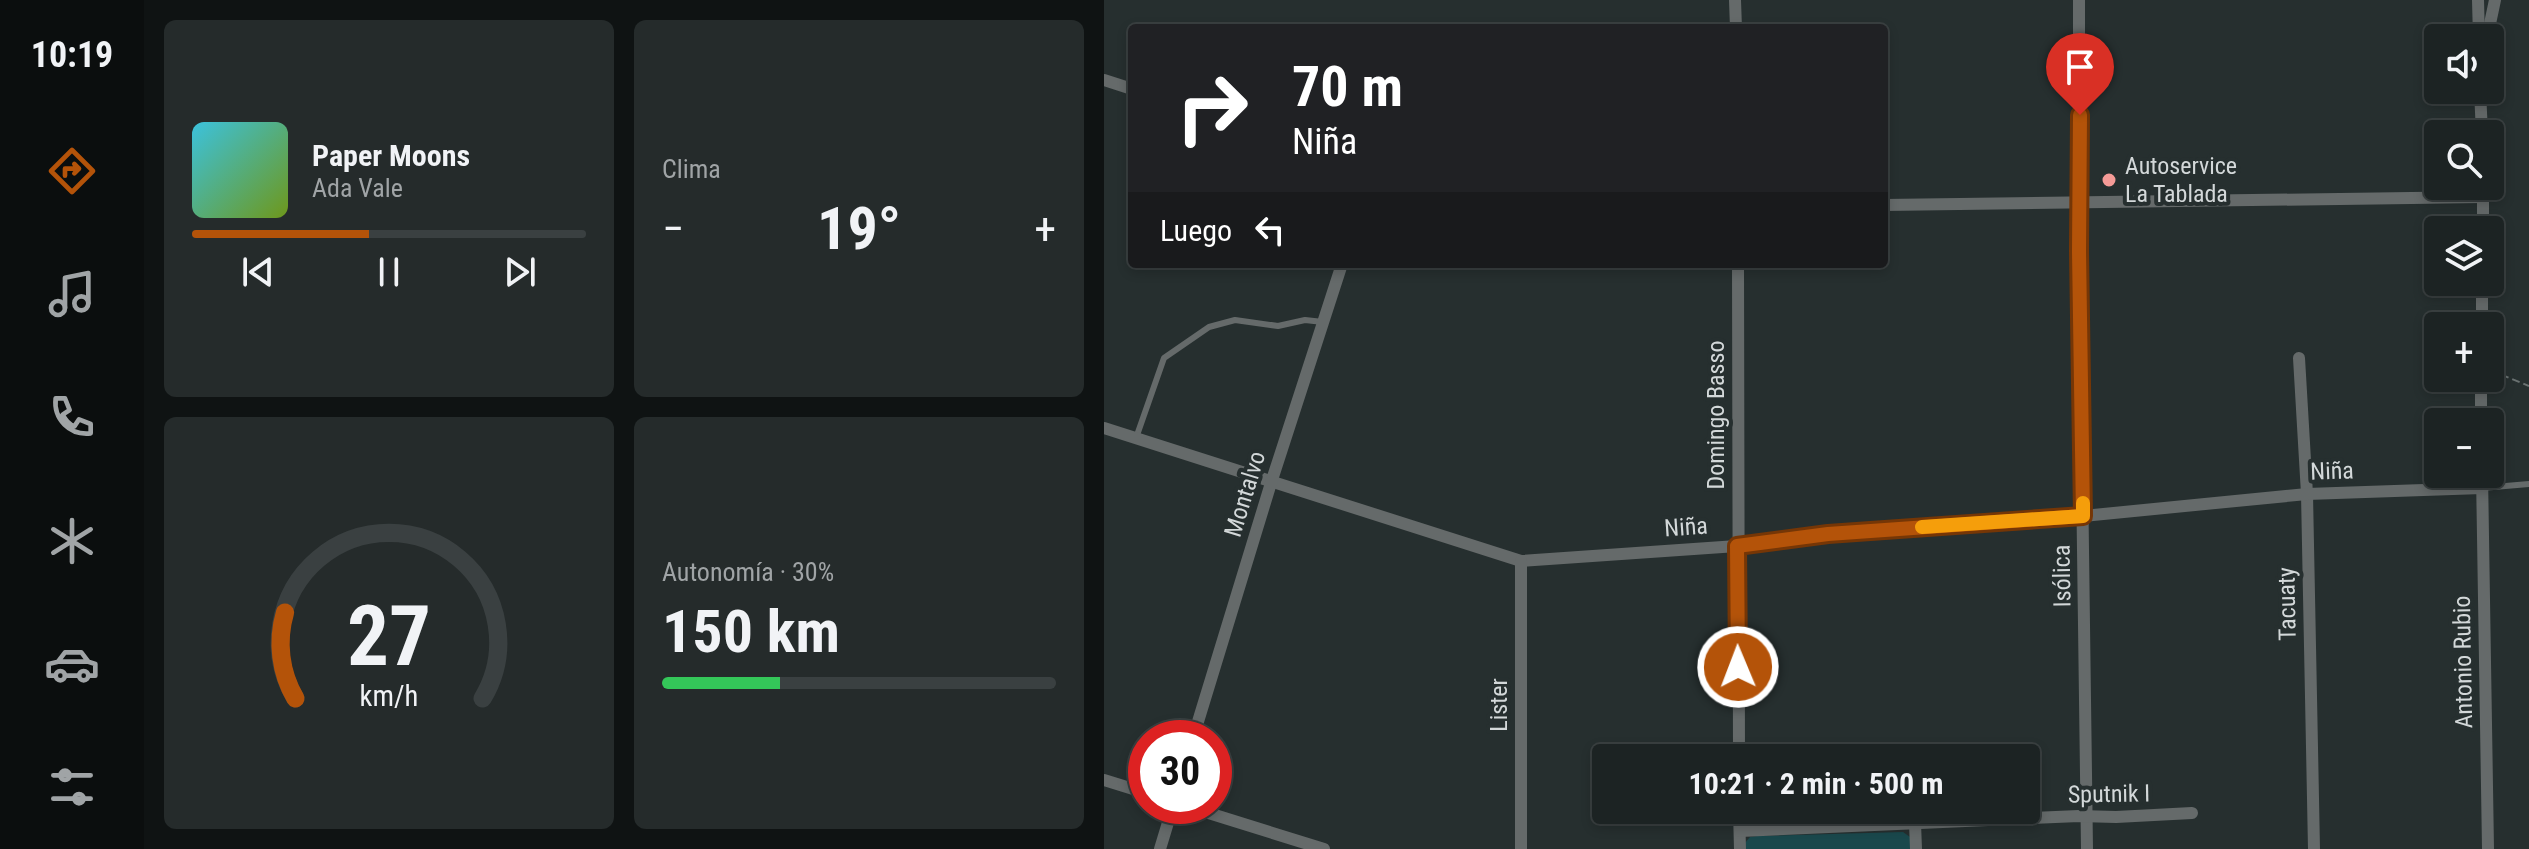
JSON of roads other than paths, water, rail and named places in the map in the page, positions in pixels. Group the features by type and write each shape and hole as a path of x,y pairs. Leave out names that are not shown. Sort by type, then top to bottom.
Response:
{"street":[{"path":"1735,0 1736,24"},
{"name":"Isólica","path":"2079,0 2087,849"},
{"path":"2478,0 2479,24"},
{"path":"2490,24 2495,0"},
{"path":"1104,80 1128,88"},
{"path":"1888,205 2424,193"},
{"name":"Montalvo","path":"1199,720 1341,268"},
{"name":"Domingo Basso","path":"1738,268 1739,744"},
{"name":"Tacuaty","path":"2299,358 2307,494 2314,849"},
{"name":"Niña","path":"1104,428 1521,561 1737,546 1828,534 2083,516 2307,494 2482,488"},
{"name":"Antonio Rubio","path":"2482,488 2488,849"},
{"name":"Lister","path":"1521,561 1521,849"},
{"path":"1104,780 1128,787"},
{"name":"Sputnik I","path":"2040,818 2192,813"},
{"path":"1232,820 1324,849"},
{"path":"1160,849 1168,824"},
{"path":"1740,824 1740,849"},
{"name":"Sputnik I","path":"1740,831 1893,824"},
{"path":"1915,824 1916,849"}],"lane":[{"path":"1136,439 1164,358 1209,327 1235,320 1278,326 1305,320 1323,322"},
{"name":"Niña","path":"2504,486 2529,484"}],"place":[{"name":"Autoservice La Tablada","path":"2109,180"}]}
